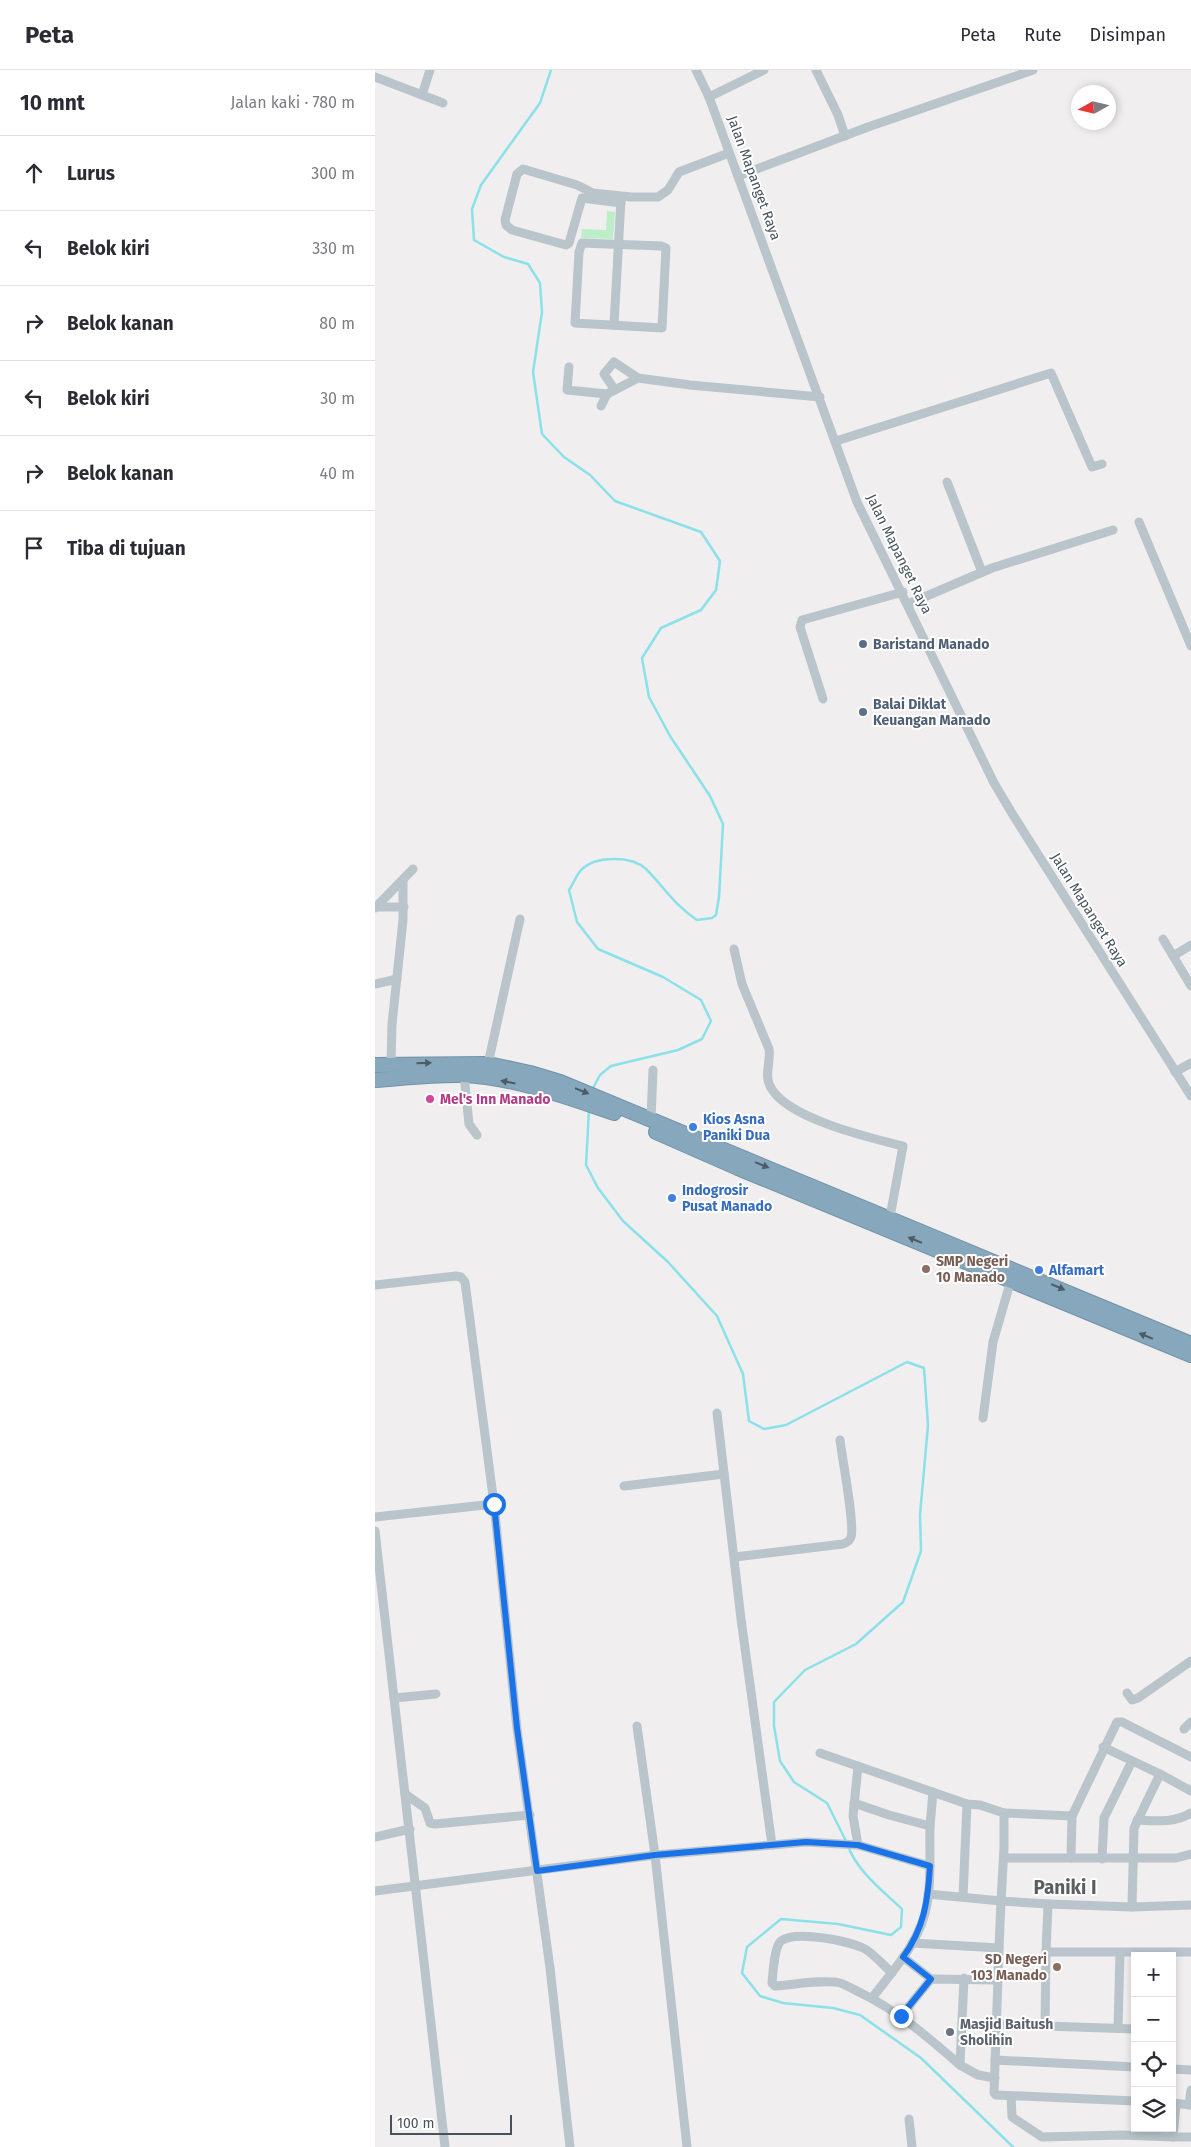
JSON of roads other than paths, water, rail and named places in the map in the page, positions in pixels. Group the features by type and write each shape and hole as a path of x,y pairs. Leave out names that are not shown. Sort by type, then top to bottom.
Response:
{"highway":[{"path":"375,1065 488,1064 530,1072 557,1088 651,1119 741,1162 890,1217 1191,1344"},
{"path":"375,1080 464,1075 504,1080 538,1088 557,1088"},
{"path":"602,1104 741,1162 1011,1280 1191,1355"}],"street":[{"path":"422,95 430,70"},
{"name":"Jalan Mapanget Raya","path":"696,70 709,97 857,502 903,592 994,783 1191,1096"},
{"path":"709,97 764,70"},
{"path":"816,70 838,115 845,136"},
{"path":"738,176 1033,70"},
{"path":"375,77 443,103"},
{"path":"583,194 567,245 512,230 506,225 506,214 517,174 523,169 583,194 593,193 621,200 661,197 679,172 729,153"},
{"path":"614,325 621,200"},
{"path":"587,242 661,246 666,248 663,325 660,329 614,325 575,323 579,246 587,242"},
{"path":"611,392 604,374 614,362 638,378 690,385 820,397"},
{"path":"569,367 567,390 611,392"},
{"path":"836,441 1051,373 1092,467 1103,464"},
{"path":"601,406 611,392 638,378"},
{"path":"947,482 982,572"},
{"path":"1139,522 1191,646"},
{"path":"908,604 982,572 1113,530"},
{"path":"823,699 800,627 802,620 903,592"},
{"path":"376,908 413,869"},
{"path":"391,1064 392,1024 404,907 403,881"},
{"path":"376,908 404,907"},
{"path":"488,1064 520,919"},
{"path":"1163,939 1191,986"},
{"path":"1173,956 1191,945"},
{"path":"734,949 742,984 769,1049 770,1060 767,1079 775,1095 791,1107 848,1132 903,1146 890,1217"},
{"path":"375,984 397,979"},
{"path":"1175,1072 1191,1063"},
{"path":"651,1119 653,1070"},
{"path":"464,1075 469,1124 477,1135"},
{"path":"375,1285 455,1276 461,1277 465,1282 494,1504 517,1728 537,1871 570,2147"},
{"path":"983,1418 993,1342 1011,1280"},
{"path":"717,1414 742,1629 772,1845"},
{"path":"735,1557 848,1542 851,1536 851,1521 840,1440"},
{"path":"624,1486 725,1474"},
{"path":"375,1517 494,1504"},
{"path":"375,1531 445,2147"},
{"path":"1127,1693 1130,1698 1134,1699 1191,1661"},
{"path":"394,1698 437,1694"},
{"path":"1071,1858 1072,1816 1116,1723 1119,1721 1191,1757"},
{"path":"637,1726 655,1855 687,2147"},
{"path":"1103,1747 1191,1791"},
{"path":"820,1754 967,1804 980,1805 1004,1813 1072,1816"},
{"path":"1102,1859 1104,1818 1132,1761"},
{"path":"858,1766 853,1816 858,1845"},
{"path":"1132,1907 1134,1828 1160,1774"},
{"path":"872,1998 903,1957 923,1920 928,1894 933,1792"},
{"path":"405,1794 425,1808 430,1822 435,1824 529,1815"},
{"path":"854,1803 930,1826"},
{"path":"963,1897 967,1804"},
{"path":"1004,1813 995,2094 1131,2101"},
{"path":"1137,1820 1168,1821 1191,1813"},
{"path":"375,1837 410,1829"},
{"path":"375,1891 416,1884 537,1871 655,1855 806,1842 858,1845 930,1866"},
{"path":"1004,1858 1178,1858 1191,1854"},
{"path":"928,1894 1048,1904 1132,1907 1191,1904"},
{"path":"1045,2026 1048,1904"},
{"path":"891,1973 868,1950 849,1943 803,1937 785,1940 779,1945 772,1980 775,1986 812,1982 839,1983 872,1998 901,2016 929,2037 960,2065 977,2075 995,2078"},
{"path":"912,1943 999,1948"},
{"path":"1046,1952 1131,1953"},
{"path":"1176,1953 1191,1952"},
{"path":"1118,2028 1120,1953"},
{"path":"903,1957 931,1979 998,1980"},
{"path":"960,2065 964,1978"},
{"path":"901,2016 931,1979"},
{"path":"996,2024 1131,2029"},
{"path":"995,2060 1131,2067"},
{"path":"1176,2069 1191,2070"},
{"path":"1176,2103 1190,2104 1191,2090"},
{"path":"1011,2096 1013,2117 1042,2136 1122,2135 1191,2137"},
{"path":"909,2119 912,2147"},
{"path":"1173,2132 1173,2137"}],"waterway":[{"path":"551,70 540,103 481,185 472,209 474,240 504,257 528,264 540,283 542,312 533,372 542,434 564,457 590,475 615,501 701,532 720,561 716,590 701,610 661,628 642,658 649,697 670,736 710,796 723,824 719,897 716,915 712,918 697,920 675,902 646,869 639,864 623,859 604,860 587,865 579,872 569,890 577,922 598,949 663,977 701,1000 711,1021 702,1039 678,1050 611,1066 600,1075 592,1090"},
{"path":"589,1110 586,1165 598,1188 623,1221 668,1262 717,1316 743,1374 749,1421 764,1429 786,1425 907,1362 924,1368 928,1425 920,1515 921,1551 903,1602 856,1644 805,1670 774,1702 774,1726 780,1761 794,1782 827,1803 846,1841"},
{"path":"848,1846 864,1872 902,1909 901,1927 891,1935 838,1924 781,1919 747,1947 742,1973 760,1996 783,2003 833,2008 860,2015 921,2058 1013,2147"}],"place":[{"name":"Baristand Manado","path":"863,644"},
{"name":"Balai Diklat Keuangan Manado","path":"863,712"},
{"name":"Mel's Inn Manado","path":"430,1099"},
{"name":"Kios Asna Paniki Dua","path":"693,1127"},
{"name":"Indogrosir Pusat Manado","path":"672,1198"},
{"name":"SMP Negeri 10 Manado","path":"926,1269"},
{"name":"Alfamart","path":"1039,1270"},
{"name":"SD Negeri 103 Manado","path":"1057,1967"},
{"name":"Masjid Baitush Sholihin","path":"950,2032"}],"district":[{"name":"Paniki I","path":"1065,1887"}]}
